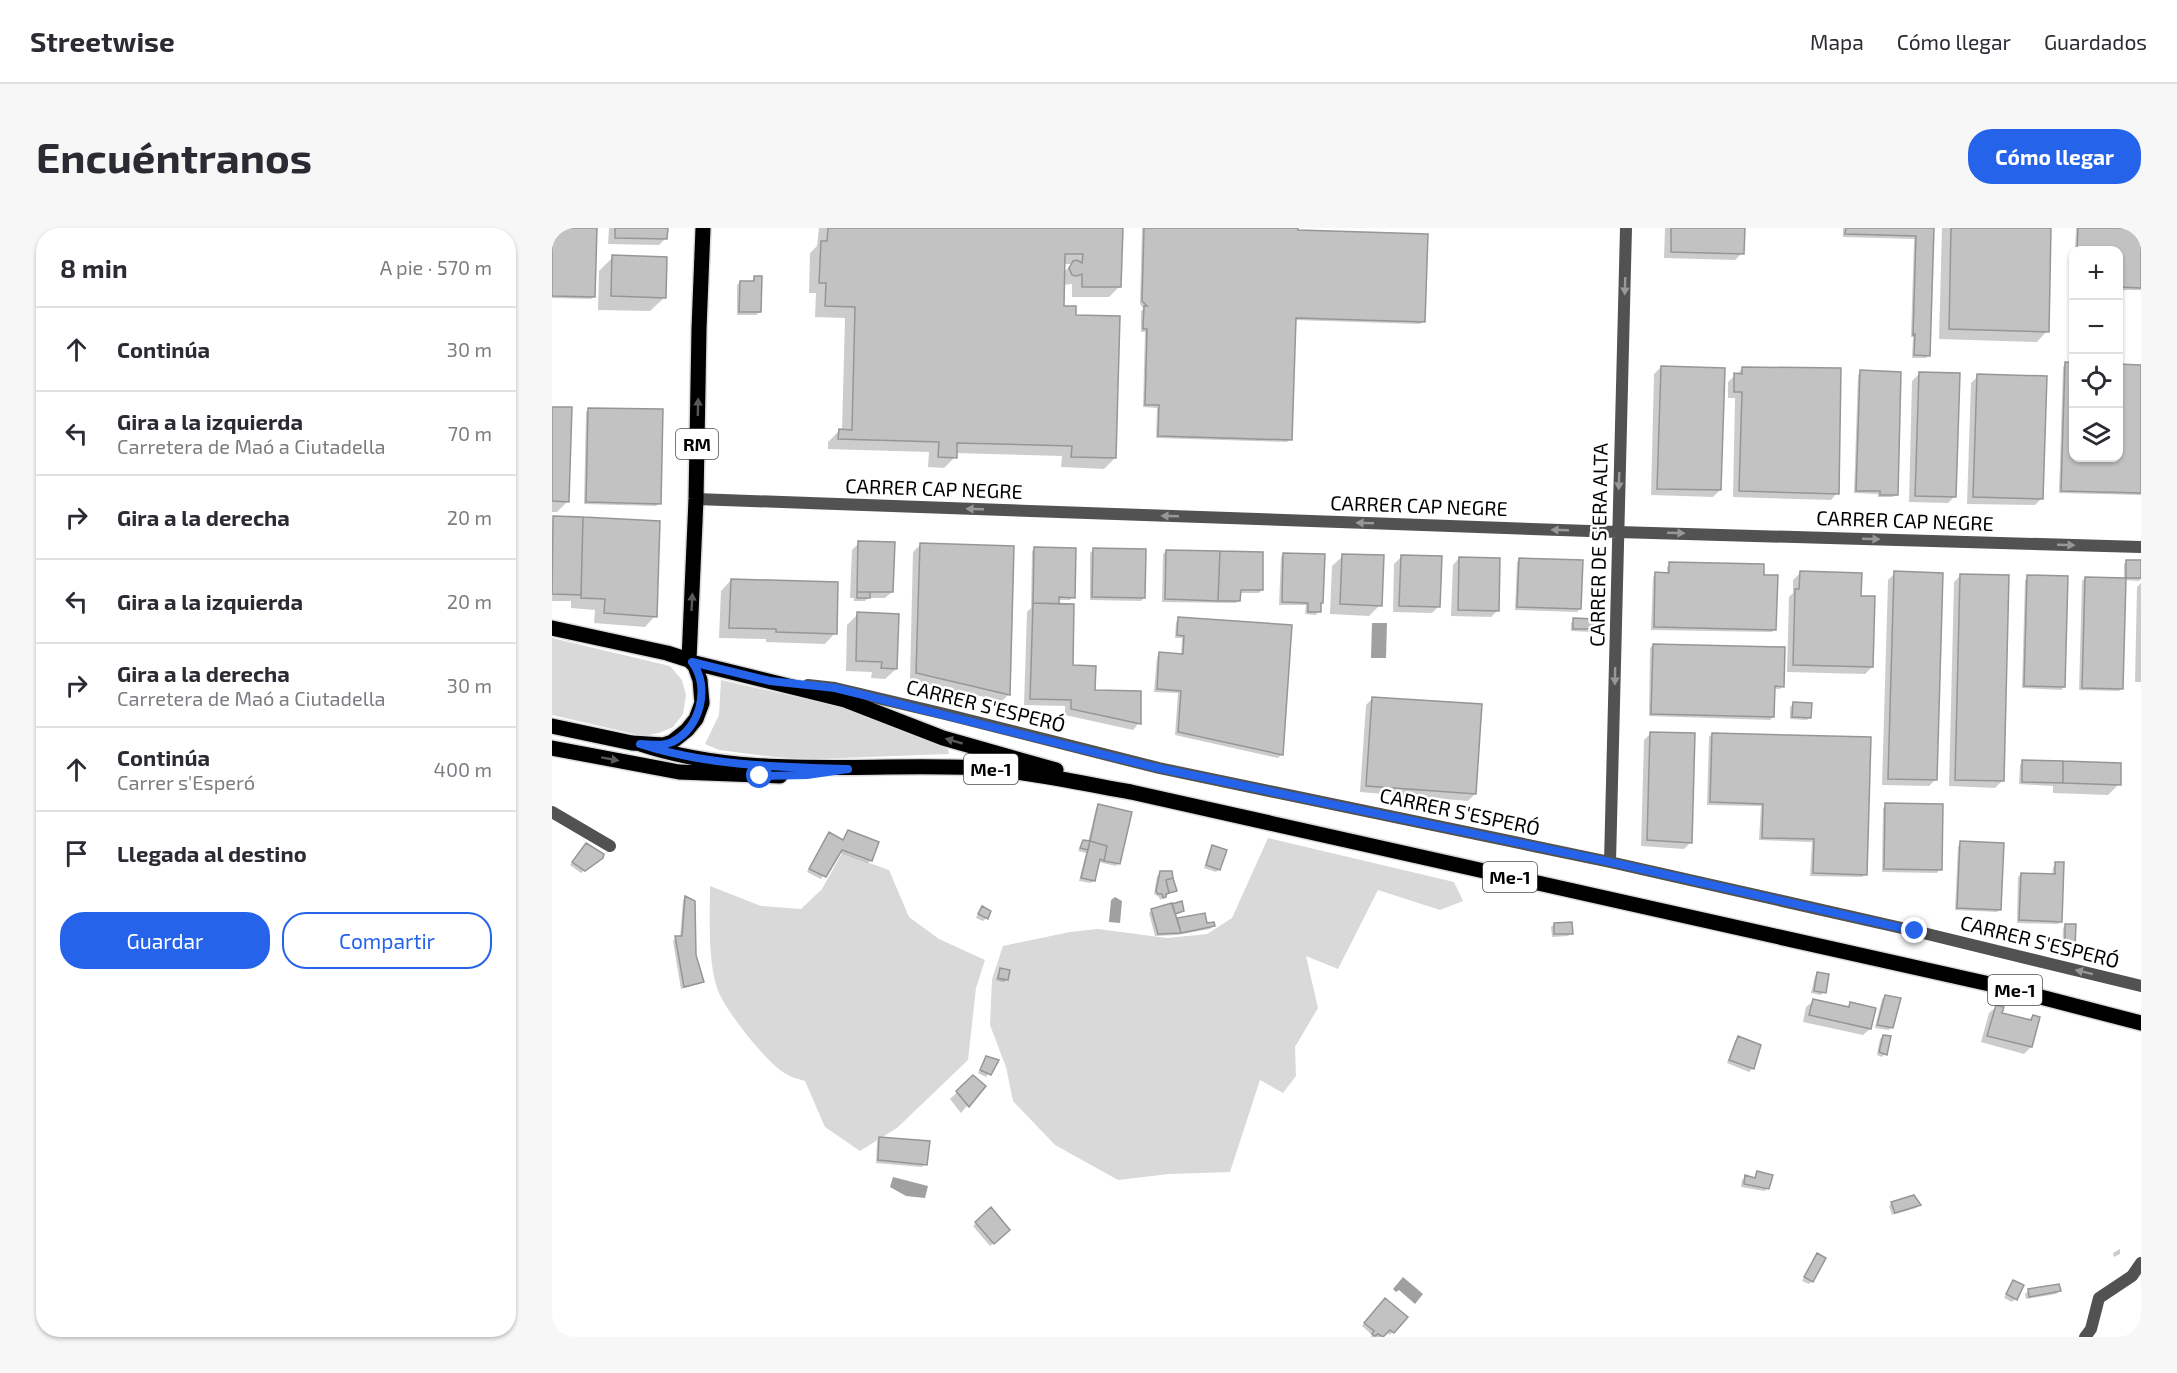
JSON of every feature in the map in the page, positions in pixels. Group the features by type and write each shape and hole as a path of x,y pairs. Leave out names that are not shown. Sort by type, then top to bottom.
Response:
{"main road":[{"name":"RM","path":"552,726 640,744 663,745 681,737 696,719 702,703 700,680 690,661 703,228"},
{"path":"552,628 690,661"},
{"name":"Me-1","path":"690,661 845,700 943,738 1131,792"},
{"name":"Me-1","path":"640,744 668,753 752,765 848,769 948,766 1001,770 1131,792 1941,973 2141,1023"},
{"path":"552,748 690,772 793,776 848,769"}],"street":[{"name":"CARRER DE S'ERA ALTA","path":"1610,862 1626,228"},
{"name":"CARRER CAP NEGRE","path":"696,499 1618,532 2141,547"},
{"name":"CARRER S'ESPERÓ","path":"770,681 835,688 1158,768 1610,862 1915,931 2141,986"},
{"path":"552,812 609,846"},
{"path":"2085,1337 2091,1329 2098,1298 2132,1276 2141,1263"}],"shaded area":[{"path":"1372,623 1387,623 1386,658 1371,658"},
{"path":"552,638 670,666 682,680 686,695 683,714 673,727 643,736 552,715"},
{"path":"721,680 863,714 948,749 949,754 814,759 719,750 705,744 719,715"},
{"path":"1268,838 1454,882 1463,901 1440,910 1378,890 1338,969 1306,956 1318,1008 1295,1047 1296,1076 1283,1093 1260,1080 1230,1172 1169,1174 1118,1180 1055,1145 1013,1101 1006,1067 990,1025 992,979 1003,946 1070,932 1098,929 1167,938 1207,934 1232,918"},
{"path":"842,853 889,870 909,917 939,939 985,960 976,988 968,1060 897,1128 860,1151 825,1127 805,1081 788,1075 770,1061 732,1015 716,984 710,942 710,886 761,906 801,909 822,889"},
{"path":"1115,897 1122,901 1120,923 1109,922 1111,900"},
{"path":"893,1177 928,1186 925,1198 906,1196 890,1187"},
{"path":"1403,1277 1423,1294 1415,1304 1399,1290 1396,1292 1393,1289"}],"building":[{"path":"552,228 597,228 595,297 552,296"},
{"path":"615,228 668,228 667,239 615,238"},
{"path":"828,228 1123,228 1121,287 1082,287 1082,274 1072,275 1069,268 1073,261 1077,260 1082,263 1083,254 1065,254 1064,306 1076,306 1076,315 1120,316 1116,458 1071,457 1072,446 957,443 957,458 938,457 939,442 838,439 839,429 852,430 855,307 825,306 826,283 819,283 821,241 827,241"},
{"path":"1144,228 1298,228 1298,230 1428,234 1425,322 1296,318 1292,440 1158,436 1159,405 1145,405 1147,329 1143,329 1144,306 1147,306 1142,301"},
{"path":"1671,228 1745,228 1744,254 1671,252"},
{"path":"1846,228 1934,228 1930,356 1914,355 1916,236 1845,234"},
{"path":"1951,228 2051,228 2049,332 1949,329"},
{"path":"2078,228 2141,228 2141,288 2123,287 2123,246 2077,246"},
{"path":"612,255 667,257 666,298 611,296"},
{"path":"754,276 762,276 761,312 739,312 740,281 754,281"},
{"path":"2065,362 2069,362 2069,462 2123,462 2123,364 2141,365 2141,493 2061,491"},
{"path":"1661,366 1725,368 1721,490 1657,489"},
{"path":"1742,367 1841,368 1839,494 1739,491 1742,392 1734,392 1734,373 1742,374"},
{"path":"1860,370 1901,372 1898,495 1880,495 1880,491 1856,491"},
{"path":"1919,372 1960,373 1956,497 1915,496"},
{"path":"1977,374 2047,376 2043,499 1973,497"},
{"path":"552,407 572,407 569,502 552,501"},
{"path":"588,408 663,409 661,504 586,502"},
{"path":"553,516 583,517 581,595 552,594"},
{"path":"583,517 660,521 657,617 604,613 605,599 581,598"},
{"path":"858,541 895,542 893,592 857,592"},
{"path":"920,543 1014,546 1010,695 916,673"},
{"path":"1034,547 1076,548 1075,598 1059,597 1059,604 1033,603"},
{"path":"1093,548 1146,549 1145,598 1092,597"},
{"path":"1166,550 1220,551 1218,601 1165,599"},
{"path":"1220,551 1263,552 1263,590 1241,590 1240,601 1218,601"},
{"path":"1283,553 1325,554 1321,612 1308,612 1308,603 1282,602"},
{"path":"1342,554 1384,555 1382,606 1340,604"},
{"path":"1401,555 1442,556 1440,607 1399,606"},
{"path":"1459,557 1500,558 1499,611 1458,610"},
{"path":"1519,558 1583,560 1581,609 1517,607"},
{"path":"2126,560 2141,560 2141,578 2126,578"},
{"path":"1669,562 1764,564 1764,575 1778,575 1776,630 1654,627 1655,572 1669,573"},
{"path":"1800,571 1862,573 1861,596 1875,596 1873,667 1793,665 1795,589 1799,589"},
{"path":"1894,571 1943,573 1937,780 1888,779"},
{"path":"1960,574 2009,575 2004,781 1955,780"},
{"path":"2027,575 2068,576 2065,687 2024,686"},
{"path":"2085,577 2126,578 2123,689 2082,688"},
{"path":"731,579 838,582 837,634 729,628"},
{"path":"857,592 870,592 870,598 857,598"},
{"path":"1033,603 1074,604 1073,665 1096,666 1095,690 1141,691 1141,724 1071,709 1071,700 1030,699"},
{"path":"857,612 899,614 897,669 881,668 882,662 856,661"},
{"path":"1178,617 1292,625 1283,755 1178,732 1181,691 1157,689 1159,652 1183,654 1184,636 1177,635"},
{"path":"1573,618 1595,619 1595,629 1573,629"},
{"path":"1653,644 1785,647 1784,687 1775,686 1774,717 1651,714"},
{"path":"1372,697 1482,704 1476,794 1366,786"},
{"path":"1793,702 1812,703 1811,718 1792,717"},
{"path":"1650,732 1695,733 1692,843 1647,840"},
{"path":"1712,733 1871,737 1867,875 1813,873 1814,839 1762,838 1763,804 1710,802"},
{"path":"2022,760 2063,761 2063,783 2022,782"},
{"path":"2063,761 2121,763 2121,785 2063,783"},
{"path":"1885,803 1943,804 1942,870 1884,869"},
{"path":"1098,804 1132,812 1120,864 1104,861 1107,846 1090,841"},
{"path":"848,830 879,842 872,861 842,850 826,877 809,869 829,832 843,840"},
{"path":"1083,840 1090,841 1088,850 1080,848"},
{"path":"1090,841 1107,846 1104,861 1100,859 1095,881 1081,878"},
{"path":"1960,841 2004,843 2001,910 1957,908"},
{"path":"586,843 604,854 603,858 585,871 572,862"},
{"path":"1212,845 1227,850 1220,870 1206,865"},
{"path":"2055,862 2064,862 2062,922 2019,920 2021,873 2055,874"},
{"path":"1160,871 1172,871 1173,878 1166,880 1169,893 1163,898 1162,894 1156,891"},
{"path":"1173,878 1177,891 1169,893 1166,880"},
{"path":"685,896 695,901 696,955 704,982 684,987 675,936 682,936"},
{"path":"1182,901 1184,911 1175,914 1172,904"},
{"path":"1172,903 1181,933 1158,934 1151,909"},
{"path":"982,906 991,911 988,919 978,914"},
{"path":"1205,913 1207,923 1214,922 1215,926 1181,933 1177,918"},
{"path":"1572,922 1573,934 1554,934 1554,923"},
{"path":"2065,924 2076,924 2075,947 2065,945"},
{"path":"1000,968 1010,970 1008,980 998,978"},
{"path":"1817,972 1829,974 1826,993 1814,991"},
{"path":"1885,995 1901,998 1893,1028 1877,1025"},
{"path":"1813,999 1849,1007 1850,1002 1876,1008 1871,1029 1809,1015"},
{"path":"1996,1005 2004,1007 2002,1013 2031,1020 2033,1015 2040,1017 2032,1047 1987,1036"},
{"path":"1883,1035 1891,1036 1887,1055 1879,1052"},
{"path":"1738,1036 1761,1045 1754,1069 1729,1060"},
{"path":"986,1056 999,1060 991,1075 980,1070"},
{"path":"973,1075 986,1086 969,1107 956,1091"},
{"path":"879,1137 930,1141 927,1165 878,1160"},
{"path":"1757,1171 1773,1175 1769,1189 1744,1184 1745,1175 1755,1178"},
{"path":"1914,1195 1921,1205 1895,1213 1891,1202"},
{"path":"991,1207 1010,1230 994,1244 975,1222"},
{"path":"1817,1253 1826,1258 1813,1282 1804,1277"},
{"path":"2013,1280 2024,1285 2017,1300 2006,1294"},
{"path":"2059,1284 2061,1291 2029,1297 2028,1289"},
{"path":"1385,1298 1408,1317 1394,1333 1390,1330 1383,1337 1378,1334 1375,1336 1372,1334 1374,1331 1364,1323"}],"route":[{"path":"760,776 807,775 848,769 752,765 694,758 640,744 663,745 672,742 681,737 696,719 702,703 700,680 692,662 770,681 835,688 1158,768 1610,862 1915,931"}]}
